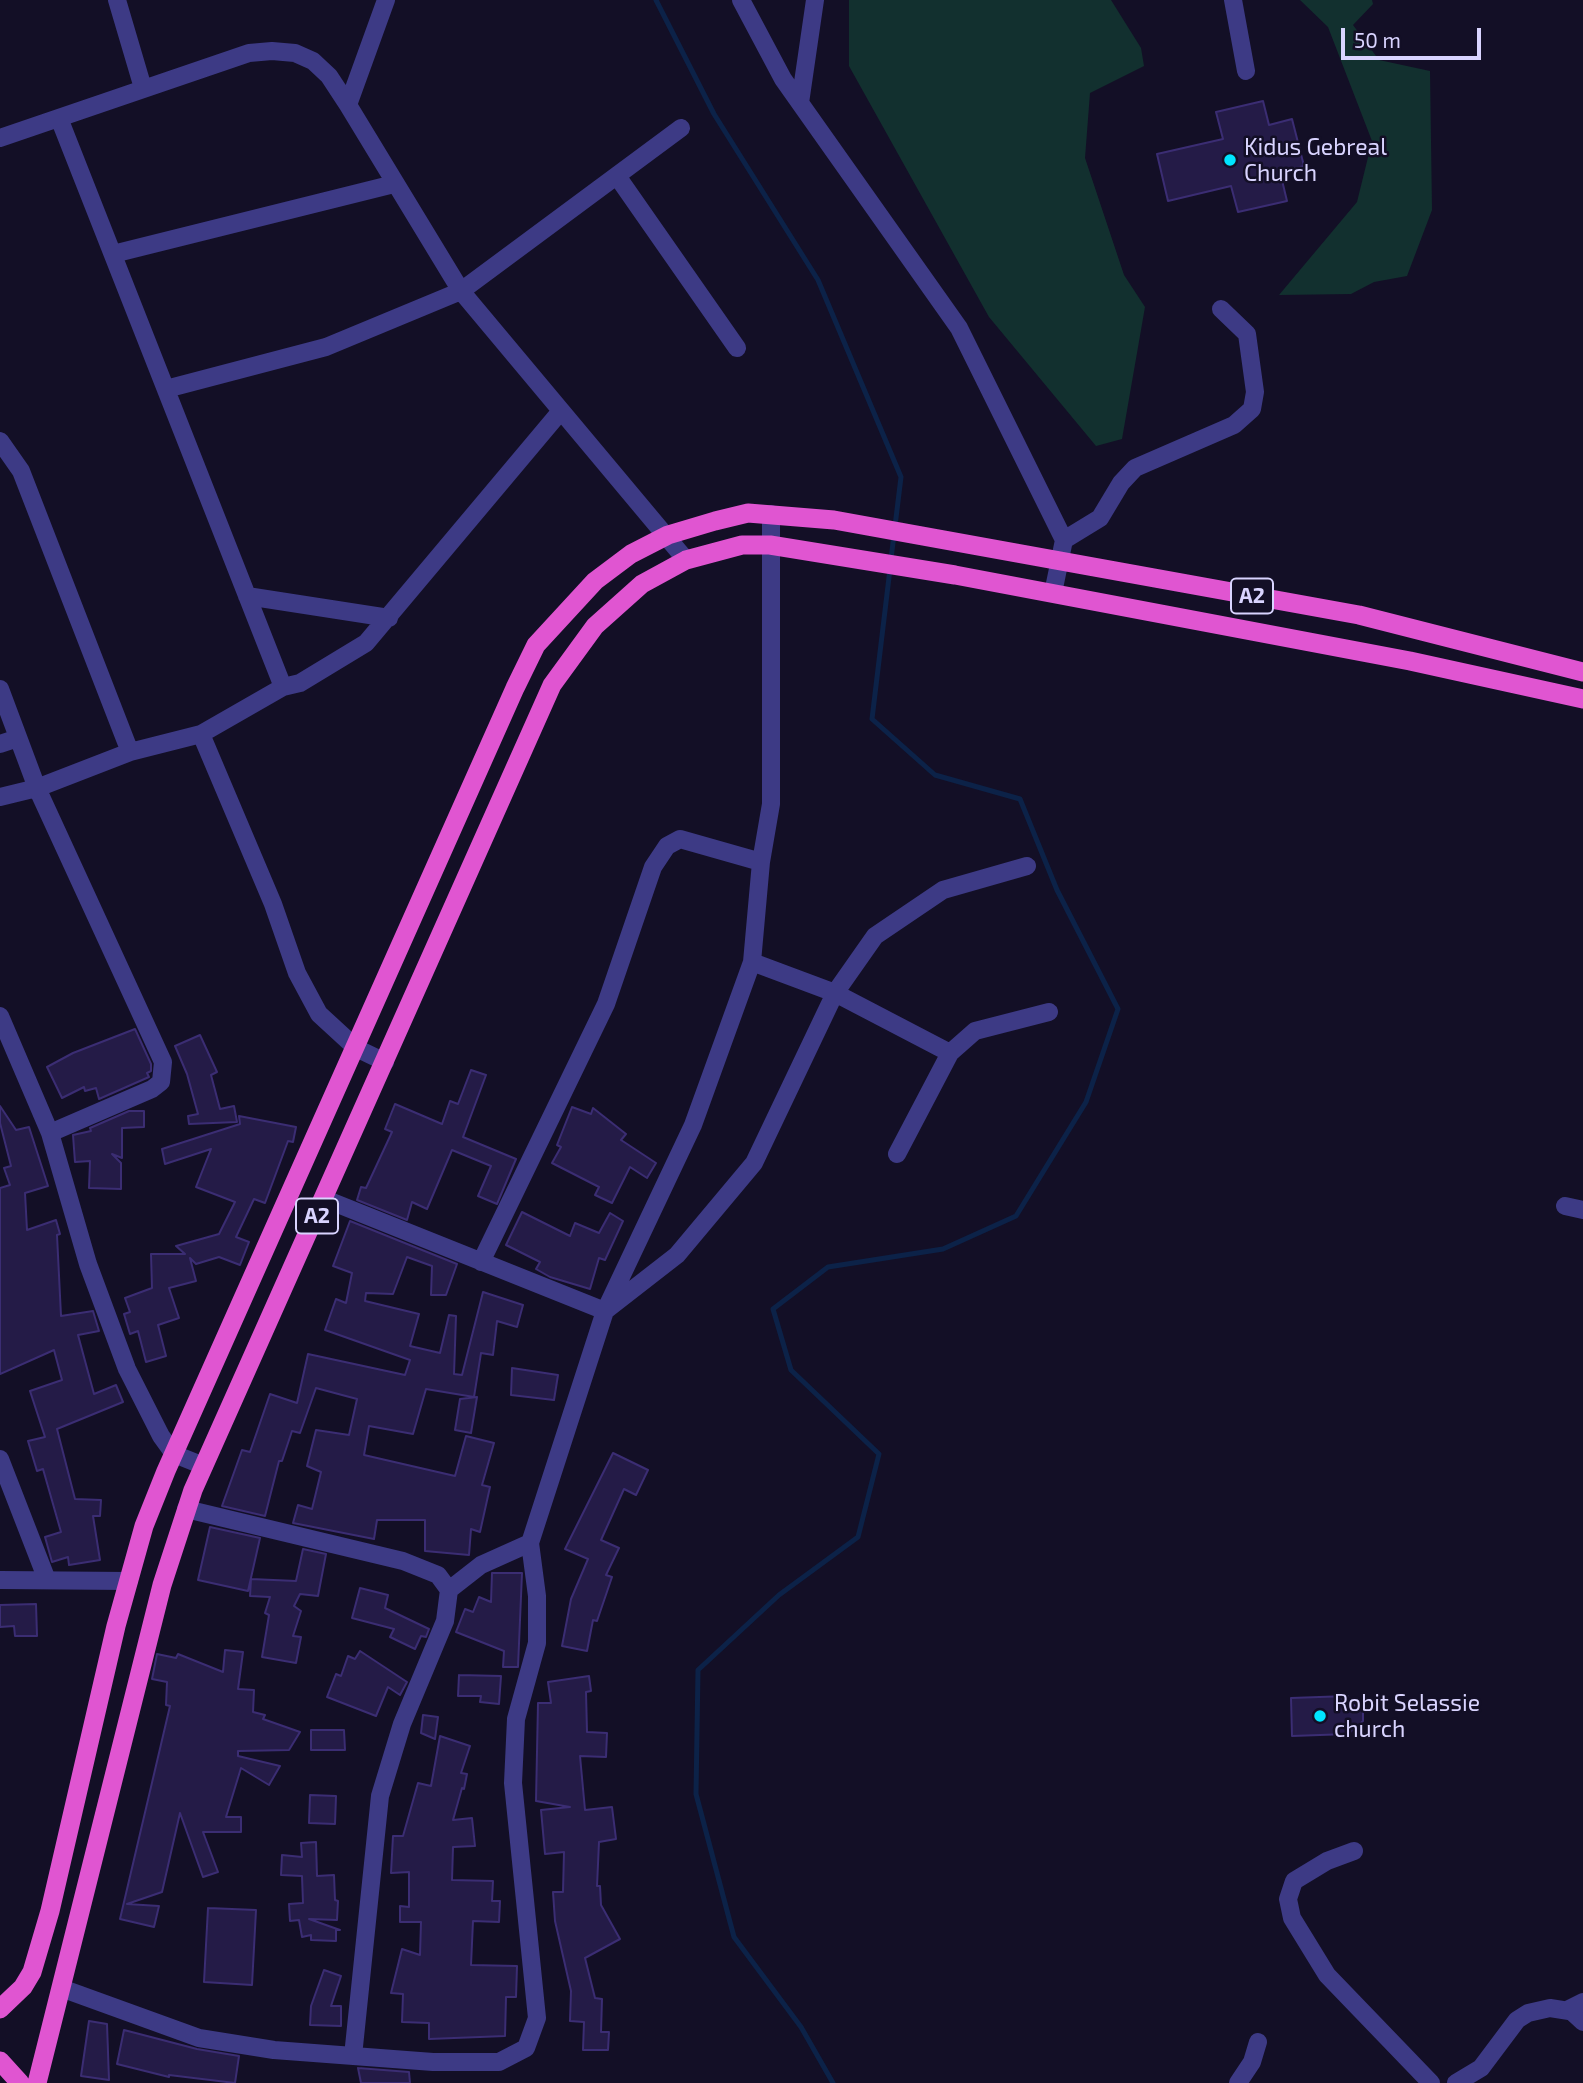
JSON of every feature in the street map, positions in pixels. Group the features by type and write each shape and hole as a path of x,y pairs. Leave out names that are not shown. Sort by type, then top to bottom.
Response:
{"highway":[{"name":"A2","path":"0,2009 23,1987 32,1972 144,1526 174,1454 536,645 595,581 631,554 668,535 748,513 771,514 834,520 1359,615 1583,672"},
{"name":"A2","path":"37,2083 162,1585 186,1509 552,685 595,625 642,584 686,559 742,545 770,545 955,575 1410,660 1583,699"},
{"path":"63,1855 91,1865"},
{"path":"0,2061 20,2083"}],"street":[{"path":"117,0 143,88"},
{"path":"348,105 386,0"},
{"path":"741,0 783,79 959,328 1065,540 1053,593"},
{"path":"800,103 815,0"},
{"path":"1233,0 1245,71"},
{"path":"0,138 249,53 295,53 313,61 328,76 348,105 461,291 686,559"},
{"path":"59,118 283,687"},
{"path":"166,389 326,347 461,291 681,128"},
{"path":"617,176 737,348"},
{"path":"113,254 394,184"},
{"path":"1065,540 1100,518 1121,483 1135,468 1234,425 1252,409 1255,392 1247,334 1221,309"},
{"path":"0,797 37,788 130,752 201,734 283,687 300,683 366,643 560,412"},
{"path":"0,441 22,471 130,752"},
{"path":"61,1988 199,2038 274,2050 433,2062 499,2062 526,2048 537,2018 513,1783 516,1719 537,1643 537,1596 530,1543 605,1311 692,1125 752,962 761,862 771,804 771,514"},
{"path":"247,596 388,618"},
{"path":"0,689 37,788 163,1062 164,1074 161,1082 152,1088 50,1133"},
{"path":"201,734 273,904 297,973 319,1014 356,1048 385,1062"},
{"path":"0,744 18,738"},
{"path":"481,1262 606,1004 653,867 667,846 680,839 761,862"},
{"path":"605,1311 677,1255 754,1163 835,993 875,936 943,890 1027,866"},
{"path":"752,962 835,993 950,1053"},
{"path":"897,1154 950,1053 975,1031 1049,1012"},
{"path":"0,1016 50,1133 88,1264 127,1369 161,1436 174,1454 204,1466"},
{"path":"325,1199 605,1311"},
{"path":"1565,1206 1583,1210"},
{"path":"0,1459 47,1580"},
{"path":"186,1509 403,1561 438,1574 449,1590 445,1621 402,1724 380,1796 353,2056"},
{"path":"449,1590 481,1565 530,1543"},
{"path":"0,1580 129,1581"},
{"path":"1353,1850 1327,1861 1294,1881 1288,1899 1292,1918 1327,1975 1431,2083"},
{"path":"1455,2083 1481,2068 1517,2020 1550,2008 1578,2008 1583,2022"},
{"path":"1237,2083 1252,2062 1258,2042"}],"green space":[{"path":"849,0 1111,0 1141,48 1144,66 1090,93 1085,158 1124,275 1145,307 1122,439 1096,446 989,317 849,66"},
{"path":"1300,0 1372,0 1373,4 1353,25 1379,60 1430,71 1432,210 1407,276 1374,282 1351,294 1279,295 1357,202 1372,141 1328,27"}],"building":[{"name":"Kidus Gebreal Church","path":"1263,101 1269,125 1292,119 1304,166 1280,172 1287,201 1238,212 1231,186 1168,201 1157,154 1223,139 1216,112"},
{"path":"135,1029 151,1064 151,1071 147,1073 149,1077 99,1099 96,1088 85,1091 84,1087 62,1098 47,1067 73,1053"},
{"path":"200,1035 217,1072 211,1075 220,1109 234,1106 237,1122 189,1124 188,1116 198,1114 187,1074 175,1046"},
{"path":"471,1070 486,1075 463,1137 516,1159 497,1204 478,1196 491,1166 452,1150 427,1209 412,1202 407,1220 357,1200 361,1187 366,1188 392,1132 385,1129 395,1104 442,1124 450,1101 458,1104"},
{"path":"0,1106 16,1130 29,1127 48,1186 25,1193 27,1230 56,1220 60,1234 57,1235 61,1316 93,1311 99,1331 78,1335 94,1394 116,1385 123,1402 57,1429 75,1499 101,1500 100,1516 93,1516 100,1560 69,1565 68,1557 52,1562 45,1537 61,1532 43,1469 37,1471 28,1441 45,1437 30,1391 62,1380 54,1350 0,1374 0,1188 10,1185 4,1168 11,1166 0,1123"},
{"path":"572,1107 591,1114 593,1108 626,1134 621,1140 656,1163 647,1178 630,1167 612,1203 595,1195 599,1187 552,1163 561,1147 557,1145"},
{"path":"129,1111 144,1111 144,1127 122,1128 122,1158 112,1154 121,1163 121,1189 89,1188 90,1161 75,1162 73,1135 91,1131 90,1128"},
{"path":"239,1116 296,1127 293,1142 288,1141 265,1203 254,1199 236,1237 249,1242 240,1265 219,1257 196,1264 190,1258 196,1281 169,1288 179,1318 158,1325 166,1356 146,1362 138,1331 130,1334 124,1314 130,1312 125,1298 152,1288 151,1254 185,1254 176,1246 219,1234 235,1202 196,1187 211,1149 165,1164 162,1149 240,1124"},
{"path":"522,1212 570,1236 575,1223 599,1233 610,1213 623,1221 605,1260 599,1258 590,1289 550,1277 536,1269 540,1262 506,1245"},
{"path":"350,1221 457,1264 446,1295 431,1295 432,1266 407,1257 393,1294 366,1293 365,1301 419,1314 410,1346 440,1353 449,1315 456,1316 454,1374 462,1375 483,1292 523,1305 517,1327 497,1321 493,1355 481,1353 474,1397 426,1389 413,1434 369,1426 364,1455 455,1476 466,1436 494,1443 482,1485 490,1487 480,1532 471,1529 469,1555 425,1551 425,1520 377,1520 374,1539 293,1523 298,1505 312,1509 321,1472 307,1466 316,1430 349,1435 357,1399 316,1388 300,1433 292,1431 282,1461 279,1461 265,1516 222,1506 242,1450 250,1452 270,1394 297,1403 308,1354 405,1375 410,1360 325,1330 336,1299 346,1303 352,1273 333,1266"},
{"path":"512,1368 558,1375 554,1400 511,1395"},
{"path":"477,1397 471,1433 455,1430 460,1399"},
{"path":"613,1453 648,1470 636,1495 624,1489 601,1540 619,1548 606,1575 612,1577 597,1621 593,1620 587,1651 562,1646 571,1599 588,1559 565,1549"},
{"path":"210,1527 260,1538 248,1591 198,1580"},
{"path":"303,1549 326,1554 318,1596 300,1594 294,1606 301,1611 293,1636 301,1637 296,1663 262,1657 269,1615 265,1613 270,1597 250,1596 251,1579 296,1581"},
{"path":"492,1573 522,1573 518,1667 503,1667 504,1651 456,1632 465,1609 473,1612 479,1597 491,1602"},
{"path":"360,1588 388,1595 385,1608 429,1629 426,1637 421,1636 415,1649 390,1637 394,1629 352,1618"},
{"path":"36,1604 37,1636 15,1636 14,1626 0,1627 0,1605"},
{"path":"225,1650 243,1652 238,1689 254,1690 253,1712 265,1715 263,1719 300,1732 289,1750 238,1751 238,1756 280,1766 269,1785 241,1768 226,1817 241,1817 241,1832 203,1832 218,1872 203,1877 180,1813 162,1892 127,1904 159,1906 154,1927 120,1919 170,1706 166,1705 167,1682 152,1679 157,1654 176,1658 178,1654 223,1672"},
{"path":"360,1651 407,1682 400,1695 388,1687 376,1716 327,1697 336,1674 341,1676 348,1656 355,1659"},
{"path":"459,1675 501,1676 499,1704 480,1702 481,1696 458,1696"},
{"path":"589,1676 591,1691 586,1692 587,1732 607,1733 606,1757 580,1756 585,1810 612,1807 616,1839 599,1842 597,1886 600,1886 601,1905 620,1939 585,1958 595,1998 602,1999 601,2032 609,2032 608,2050 583,2050 584,2022 570,2021 571,1991 555,1921 553,1892 563,1892 564,1852 545,1854 541,1810 570,1807 536,1801 538,1703 551,1703 548,1682"},
{"name":"Robit Selassie church","path":"1348,1696 1349,1704 1357,1706 1363,1712 1363,1721 1348,1734 1292,1736 1291,1698"},
{"path":"423,1715 438,1717 435,1739 421,1733"},
{"path":"311,1730 344,1730 345,1750 311,1750"},
{"path":"440,1736 470,1746 461,1773 467,1774 464,1789 462,1788 453,1820 472,1818 475,1846 453,1847 452,1880 493,1881 492,1901 500,1901 499,1922 473,1921 471,1965 517,1966 516,1997 506,1997 505,2036 429,2039 429,2023 402,2022 403,1994 391,1993 402,1949 420,1955 421,1922 400,1922 400,1906 409,1907 409,1872 391,1873 393,1836 403,1836 418,1783 431,1786"},
{"path":"310,1795 336,1796 335,1824 309,1823"},
{"path":"316,1842 317,1876 334,1875 335,1900 338,1901 337,1920 309,1919 340,1930 336,1930 336,1941 311,1940 311,1935 302,1937 299,1920 290,1921 289,1904 303,1903 302,1876 281,1875 282,1855 302,1857 301,1843"},
{"path":"208,1908 256,1910 252,1985 204,1982"},
{"path":"324,1970 341,1976 331,2006 341,2006 341,2026 310,2025 311,2006"},
{"path":"89,2021 107,2024 109,2080 81,2076"},
{"path":"124,2030 197,2049 239,2056 235,2083 169,2077 117,2064"},
{"path":"358,2068 409,2072 410,2083 361,2083"}],"waterway":[{"path":"656,0 714,114 818,280 901,477 891,559"},
{"path":"833,2083 801,2027 734,1937 696,1794 698,1670 779,1595 858,1537 879,1454 791,1370 773,1309 828,1267 943,1249 1016,1216 1086,1102 1118,1009 1057,890 1020,799 935,775 872,719 890,569"}],"place":[{"name":"Kidus Gebreal Church","path":"1230,160"},
{"name":"Robit Selassie church","path":"1320,1716"}]}
